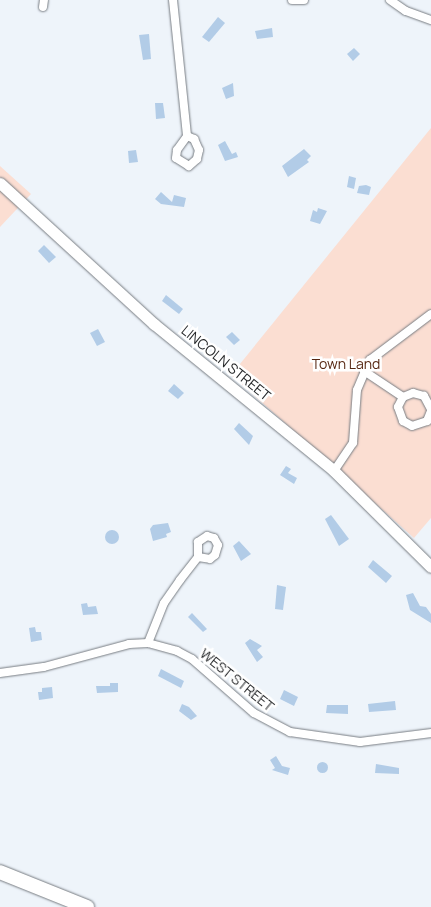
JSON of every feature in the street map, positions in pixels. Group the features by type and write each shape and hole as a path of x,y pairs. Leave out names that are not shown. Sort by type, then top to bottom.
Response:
{"highway":[{"path":"0,872 86,907"}],"main road":[{"name":"LINCOLN STREET","path":"0,183 154,324 334,471 392,525 431,567"}],"street":[{"path":"173,0 187,136"},
{"path":"292,0 304,0"},
{"path":"390,0 406,12 431,20"},
{"path":"334,471 348,453 356,432 357,390 364,371 378,352 431,314"},
{"path":"364,371 403,398"},
{"path":"419,393 428,400 431,410 423,424 408,424 398,412 403,398 419,393"},
{"path":"148,643 164,603 198,558"},
{"name":"WEST STREET","path":"0,674 44,667 129,644 148,643 177,651 192,660 254,713 290,732 360,742 431,733"}],"green space":[{"name":"Town Land","path":"431,128 431,518 414,538 231,375"},
{"path":"0,166 31,194 0,227"}],"building":[{"path":"218,17 225,23 209,42 202,37"},
{"path":"272,28 273,37 257,39 255,31"},
{"path":"149,34 151,59 143,60 139,35"},
{"path":"354,48 360,54 353,61 347,54"},
{"path":"233,83 234,96 226,99 222,88"},
{"path":"155,103 163,103 165,118 156,119"},
{"path":"225,141 232,154 236,152 238,157 225,161 218,145"},
{"path":"304,149 311,156 307,160 309,162 288,177 282,166"},
{"path":"136,150 138,162 129,163 128,151"},
{"path":"349,176 356,178 354,189 347,187"},
{"path":"366,185 371,187 369,195 357,193 359,186"},
{"path":"161,192 172,202 174,195 186,198 184,207 161,204 155,199"},
{"path":"318,208 327,211 320,224 310,221 313,210 317,212"},
{"path":"44,245 56,257 49,263 38,251"},
{"path":"166,295 183,309 179,314 162,301"},
{"path":"98,329 105,342 97,346 90,333"},
{"path":"232,332 240,340 234,345 226,337"},
{"path":"174,384 184,393 178,399 168,391"},
{"path":"239,423 253,436 249,445 234,429"},
{"path":"286,466 291,469 288,473 297,478 294,484 280,475"},
{"path":"331,515 349,539 339,546 325,519"},
{"path":"168,523 171,532 166,534 167,537 153,541 150,529 153,525"},
{"path":"109,530 115,530 119,537 115,544 109,544 105,540 105,534"},
{"path":"239,541 251,554 241,561 233,546"},
{"path":"373,560 392,576 386,583 368,567"},
{"path":"277,585 286,587 283,610 275,609"},
{"path":"413,593 420,606 426,607 431,614 431,623 410,610 406,595"},
{"path":"87,603 88,607 96,606 98,614 83,615 81,604"},
{"path":"192,613 207,629 203,632 188,617"},
{"path":"35,627 36,632 41,632 42,640 31,642 29,628"},
{"path":"250,639 262,646 257,650 263,657 257,662 245,643"},
{"path":"161,669 184,681 181,688 158,676"},
{"path":"110,683 118,683 118,692 97,693 96,686 110,686"},
{"path":"52,687 53,698 39,700 38,692 42,692 42,688"},
{"path":"284,690 298,697 294,706 280,699"},
{"path":"395,701 396,710 369,712 368,704"},
{"path":"182,704 189,707 197,716 191,720 179,711"},
{"path":"327,705 348,705 348,714 326,713"},
{"path":"276,756 282,766 290,768 288,775 272,770 275,768 270,760"},
{"path":"322,761 328,767 322,773 316,767"},
{"path":"376,764 399,768 399,774 375,773"}]}
